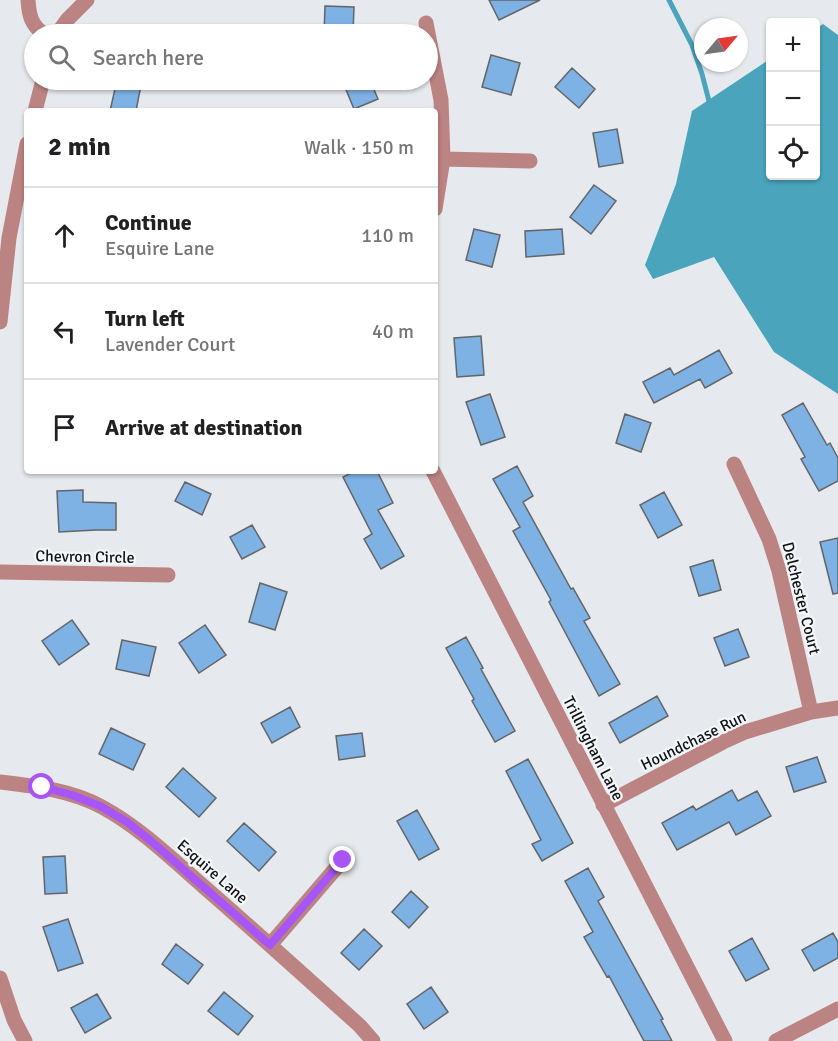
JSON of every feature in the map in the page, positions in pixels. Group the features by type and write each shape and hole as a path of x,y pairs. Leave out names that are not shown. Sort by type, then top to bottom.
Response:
{"street":[{"path":"28,0 29,16 34,24"},
{"path":"64,24 87,0"},
{"path":"438,85 441,100 443,159 438,190"},
{"path":"36,108 40,90"},
{"path":"443,159 530,160"},
{"path":"0,322 9,238 24,160"},
{"name":"Delchester Court","path":"734,464 769,539 779,571 811,712"},
{"name":"Trillingham Lane","path":"435,474 724,1041"},
{"name":"Chevron Circle","path":"0,572 168,575"},
{"name":"Houndchase Run","path":"603,805 745,732 811,712 838,708"},
{"name":"Esquire Lane","path":"0,782 42,787 72,795 100,806 127,822 270,945 360,1026 373,1041"},
{"path":"270,945 343,860"},
{"path":"0,978 14,1020 25,1041"},
{"path":"776,1041 838,1009"}],"water":[{"path":"823,24 838,35 838,394 774,352 714,257 653,279 645,265 676,184 692,111 766,62 766,180 820,180 820,26"}],"building":[{"path":"489,0 540,0 499,20"},
{"path":"325,6 354,7 353,24 324,24"},
{"path":"491,55 520,63 511,95 482,87"},
{"path":"572,68 595,89 579,108 555,87"},
{"path":"115,90 140,90 137,108 111,108"},
{"path":"346,90 374,90 378,99 354,108"},
{"path":"617,129 623,163 599,167 593,133"},
{"path":"594,185 616,201 591,234 570,217"},
{"path":"474,229 500,235 492,267 466,260"},
{"path":"562,229 564,254 526,257 525,231"},
{"path":"481,336 484,375 457,377 454,338"},
{"path":"719,350 732,373 705,388 700,379 654,403 643,382 670,368 674,375"},
{"path":"490,394 505,437 481,445 466,402"},
{"path":"803,403 827,445 830,443 838,458 838,481 819,491 801,459 805,457 782,415"},
{"path":"625,414 651,423 641,452 616,443"},
{"path":"517,466 533,496 523,502 571,589 573,588 590,618 584,621 620,684 599,696 549,602 551,600 513,531 520,527 493,479"},
{"path":"349,474 378,474 393,503 378,510 404,556 381,569 364,539 372,534 343,477"},
{"path":"185,482 211,494 202,515 175,501"},
{"path":"83,490 83,502 116,503 116,530 59,532 57,491"},
{"path":"664,492 682,525 658,538 640,505"},
{"path":"252,525 265,547 242,559 230,537"},
{"path":"838,538 838,593 833,594 820,542"},
{"path":"713,560 721,590 699,596 690,567"},
{"path":"260,583 287,592 275,630 249,622"},
{"path":"72,620 89,644 59,665 42,641"},
{"path":"205,625 226,655 199,673 179,643"},
{"path":"738,629 749,657 725,666 714,638"},
{"path":"466,637 515,731 495,742 446,648"},
{"path":"122,640 156,647 149,676 116,669"},
{"path":"657,696 668,716 620,743 609,723"},
{"path":"290,707 300,727 272,743 261,723"},
{"path":"111,728 145,744 133,770 99,754"},
{"path":"362,733 365,756 339,760 336,736"},
{"path":"817,757 826,782 794,792 786,767"},
{"path":"528,759 573,843 542,861 532,844 541,840 506,771"},
{"path":"183,768 216,798 199,817 166,787"},
{"path":"732,790 738,801 757,791 771,816 736,835 729,822 677,850 662,823 693,806 696,810"},
{"path":"417,810 439,849 419,860 397,821"},
{"path":"244,823 276,852 259,871 227,841"},
{"path":"65,856 67,893 45,894 43,857"},
{"path":"588,868 604,897 598,901 663,1019 661,1020 672,1041 644,1041 609,976 607,977 584,937 593,932 565,881"},
{"path":"411,891 428,907 409,928 392,912"},
{"path":"68,919 83,963 58,971 43,927"},
{"path":"364,929 382,946 359,970 341,953"},
{"path":"833,933 838,942 838,958 814,971 802,950"},
{"path":"752,938 769,969 746,981 729,951"},
{"path":"176,944 203,965 188,984 162,964"},
{"path":"431,987 448,1012 424,1029 407,1004"},
{"path":"224,992 253,1016 238,1035 208,1011"},
{"path":"97,994 111,1018 85,1033 71,1008"}],"waterway":[{"path":"669,0 692,45 710,105"}],"route":[{"path":"42,787 100,806 127,822 270,945 343,860"}]}
